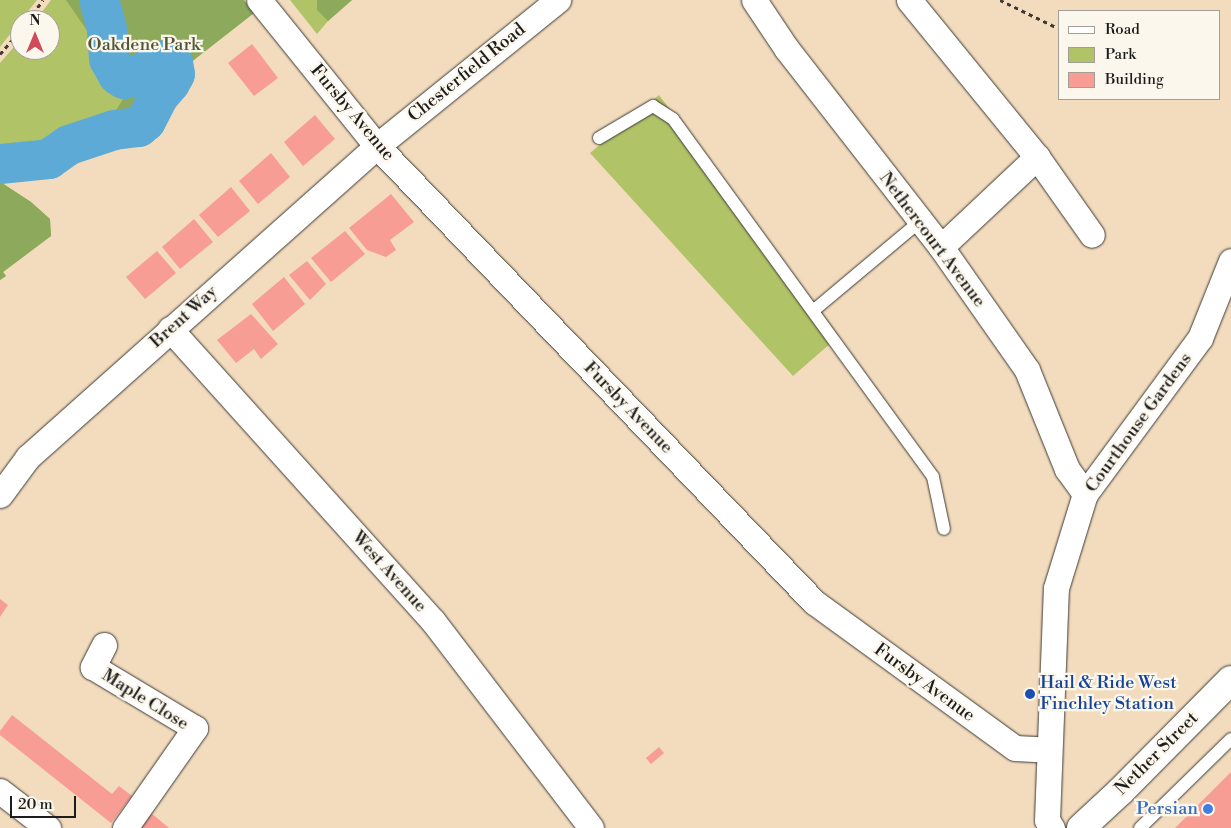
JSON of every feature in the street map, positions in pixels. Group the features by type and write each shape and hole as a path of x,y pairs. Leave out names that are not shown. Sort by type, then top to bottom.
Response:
{"street":[{"name":"Fursby Avenue","path":"260,0 377,146 814,602 1015,748 1049,750"},
{"name":"Chesterfield Road","path":"377,146 558,0"},
{"name":"Nethercourt Avenue","path":"754,0 786,48 919,222 941,247 1027,370 1067,469 1086,494"},
{"path":"909,0 1037,157 1092,235"},
{"name":"Brent Way","path":"0,495 28,457 377,146"},
{"path":"941,247 1037,157"},
{"name":"Courthouse Gardens","path":"1052,828 1047,820 1056,588 1086,494 1200,338 1231,261"},
{"name":"West Avenue","path":"170,330 433,621 591,828"},
{"name":"Maple Close","path":"104,645 93,667 194,728 125,828"},
{"name":"Nether Street","path":"1092,825 1231,680"},
{"path":"0,791 48,828"}],"lane":[{"path":"599,138 653,106 674,119 934,478 944,529"},
{"path":"813,311 919,222"},
{"path":"1140,828 1231,739"}],"path":[{"path":"1000,0 1058,28"},
{"path":"0,54 10,42"}],"green space":[{"path":"0,0 37,0 29,10 10,10 10,34 0,47"},
{"path":"51,0 240,0 254,13 181,70 180,85 165,99 165,104 151,130 117,134 77,152 73,148 53,164 25,165 6,169 0,175 0,63 10,52 10,60 60,60 60,10 44,10"},
{"name":"Oakdene Park","path":"66,0 244,0 254,13 181,70 180,85 165,99 165,104 151,130 117,134 77,152 73,148 53,164 25,165 6,169 0,175 0,158 41,156 50,153 64,136 79,135 107,125 123,99 113,78 104,68 99,48"},
{"path":"290,0 352,0 328,21 317,34"},
{"path":"317,0 352,0 328,21 317,10"},
{"path":"659,95 839,336 793,376 590,153"},
{"path":"0,175 2,183 31,202 50,219 51,236 3,272 6,276 0,280"},
{"path":"0,175 2,183 31,202 50,219 51,236 3,272 6,276 0,280"}],"building":[{"path":"252,44 278,78 254,96 228,63"},
{"path":"315,115 335,139 303,166 284,142"},
{"path":"271,153 290,177 258,204 239,181"},
{"path":"231,187 250,211 218,237 199,215"},
{"path":"391,194 414,222 390,240 396,250 386,257 367,250 349,228"},
{"path":"194,219 213,242 180,269 162,247"},
{"path":"345,231 365,254 331,282 311,258"},
{"path":"157,251 176,273 145,299 126,277"},
{"path":"307,261 326,284 310,300 289,275"},
{"path":"284,277 305,304 273,331 252,304"},
{"path":"251,314 278,344 261,359 254,349 236,363 217,340"},
{"path":"0,599 8,605 0,617"},
{"path":"12,715 112,794 119,786 132,796 111,823 0,735 0,731"},
{"path":"659,747 664,753 651,764 646,758"},
{"path":"1231,772 1231,828 1175,828"},
{"path":"151,813 169,828 138,828"}],"waterway":[{"path":"0,164 49,159 69,145 114,130 139,127 146,121 159,96 170,83 175,74 173,63 167,60 131,78 124,79 118,75 109,59 107,29 99,0"}],"place":[{"name":"Hail & Ride West Finchley Station","path":"1030,694"},
{"name":"Persian","path":"1208,809"}]}
